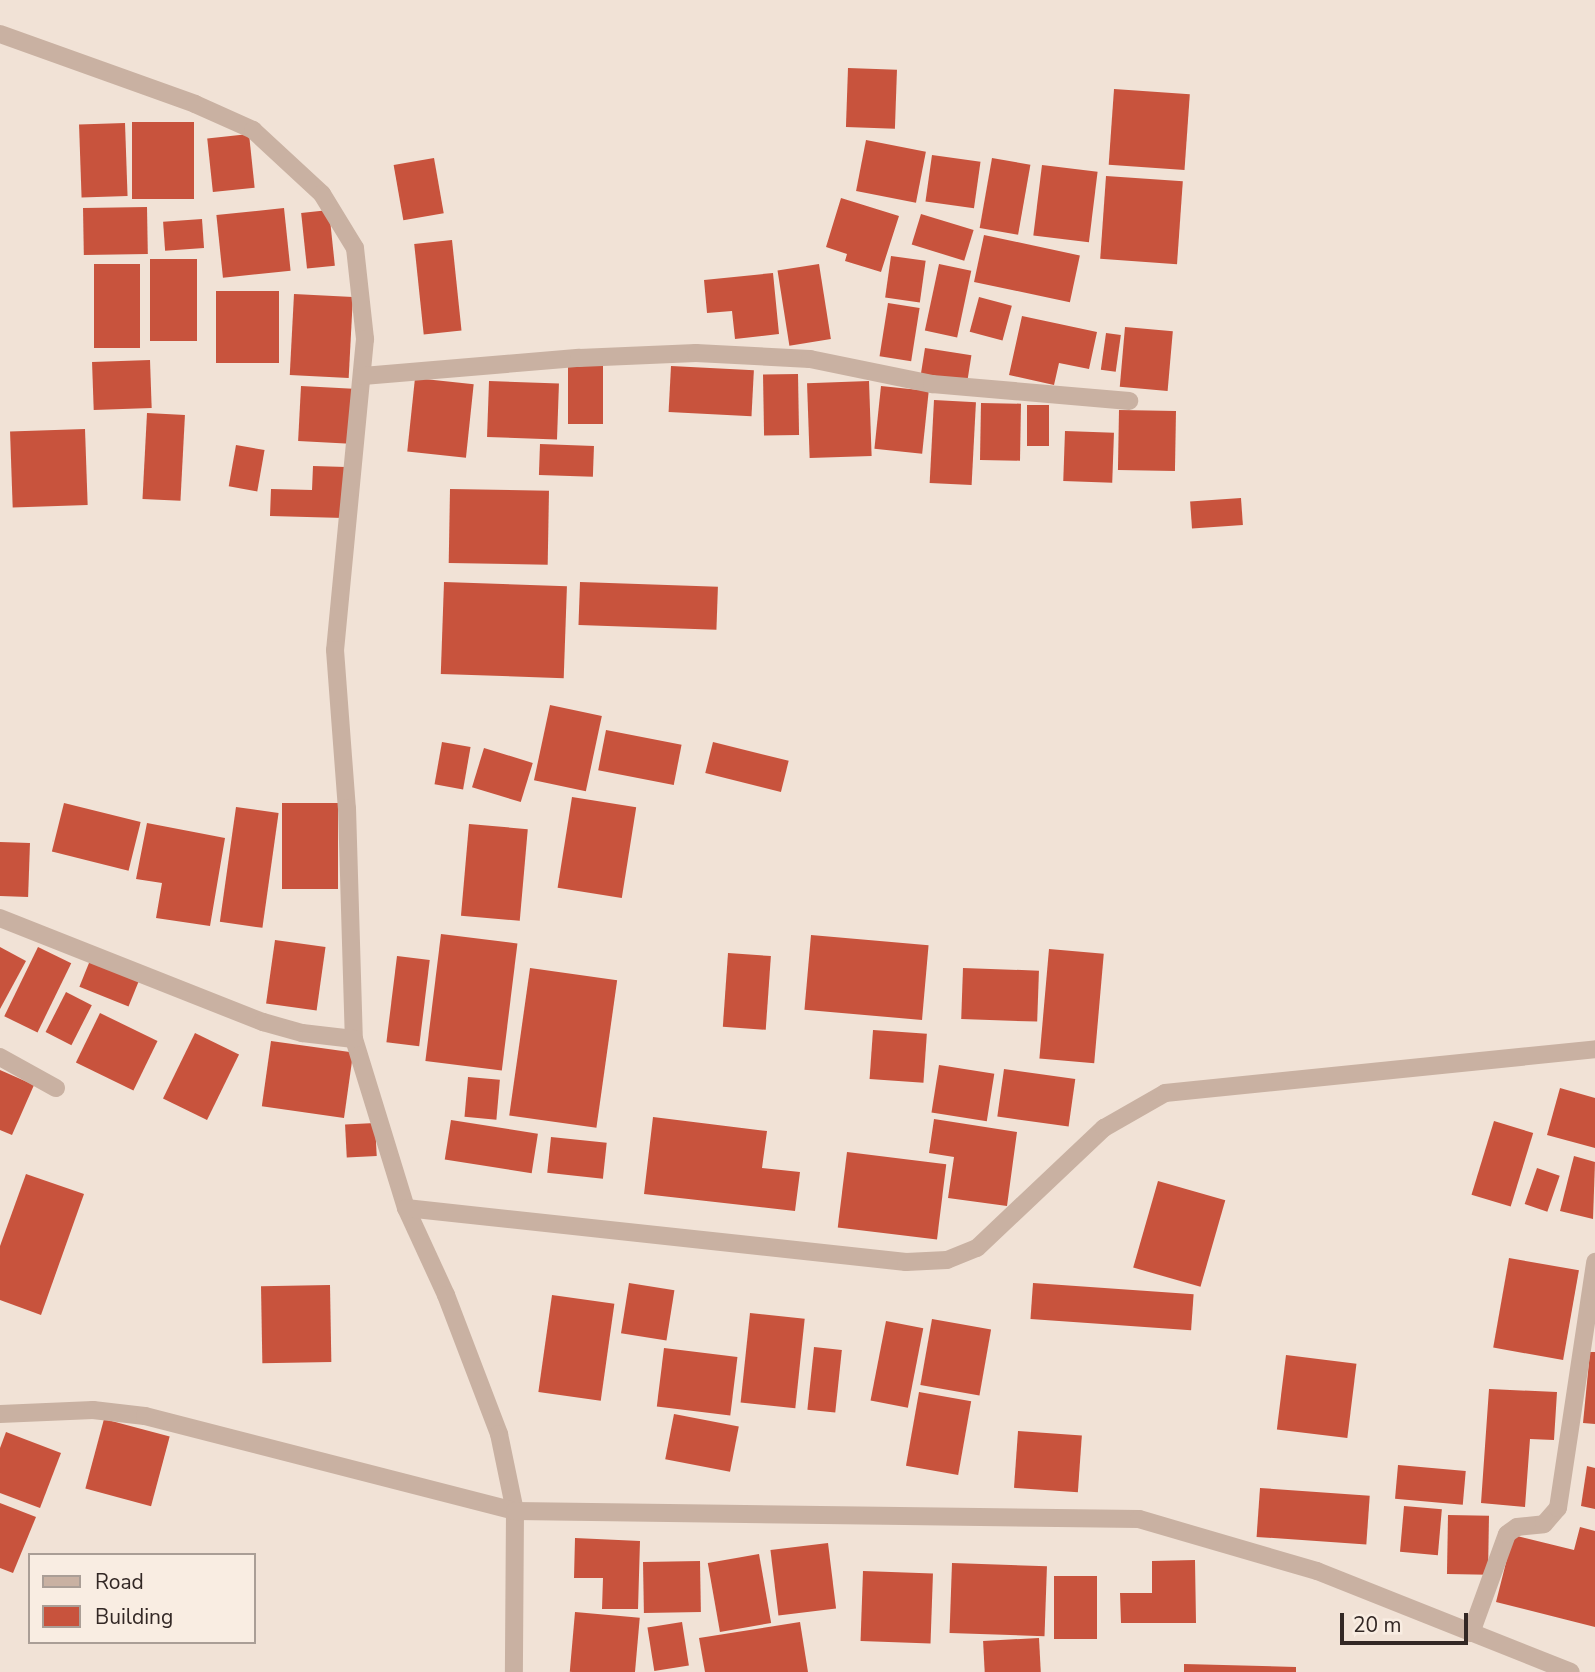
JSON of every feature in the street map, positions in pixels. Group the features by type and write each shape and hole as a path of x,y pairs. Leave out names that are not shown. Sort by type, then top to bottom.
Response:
{"street":[{"path":"0,34 239,122 296,166 335,209 355,248 364,302 363,376 335,650 347,808 354,1039 406,1209 446,1295 493,1414 515,1511 514,1672"},
{"path":"363,376 579,358 696,353 810,359 932,384 1129,401"},
{"path":"0,918 263,1022 302,1033 354,1039"},
{"path":"406,1209 906,1262 947,1261 977,1248 1104,1128 1165,1093 1595,1049"},
{"path":"0,1057 56,1088"},
{"path":"1471,1633 1507,1534 1517,1527 1544,1524 1558,1508 1595,1262"},
{"path":"0,1414 93,1410 145,1416 515,1511 1139,1519 1317,1571 1572,1672"}],"building":[{"path":"848,68 897,70 895,129 846,127"},
{"path":"1114,89 1190,94 1185,170 1109,165"},
{"path":"132,122 194,122 194,199 132,199"},
{"path":"125,123 128,196 82,198 79,125"},
{"path":"249,134 255,188 213,192 207,138"},
{"path":"866,140 926,152 916,203 856,191"},
{"path":"932,155 981,162 974,208 925,202"},
{"path":"434,158 444,213 403,220 394,165"},
{"path":"992,158 1030,165 1018,235 980,228"},
{"path":"1042,165 1098,172 1089,242 1033,235"},
{"path":"1106,176 1183,181 1177,264 1100,259"},
{"path":"841,198 899,216 881,272 845,261 847,254 826,247"},
{"path":"147,207 148,254 84,255 83,208"},
{"path":"284,208 291,271 223,278 216,215"},
{"path":"329,210 335,266 307,269 301,213"},
{"path":"921,214 974,230 964,261 912,245"},
{"path":"202,219 204,248 165,251 163,222"},
{"path":"984,235 1080,255 1070,302 974,282"},
{"path":"452,240 462,331 424,334 414,244"},
{"path":"891,256 926,261 920,302 885,298"},
{"path":"150,259 197,259 197,341 150,341"},
{"path":"94,264 140,264 140,348 94,348"},
{"path":"819,264 831,339 789,346 778,271"},
{"path":"939,264 971,271 957,337 925,331"},
{"path":"773,273 779,334 735,339 732,311 707,313 704,280"},
{"path":"216,291 279,291 279,363 216,363"},
{"path":"294,294 353,297 349,378 290,375"},
{"path":"979,297 1012,306 1003,341 970,332"},
{"path":"888,303 920,308 911,361 880,356"},
{"path":"1022,316 1097,332 1089,369 1059,363 1054,385 1009,375"},
{"path":"1125,327 1173,331 1168,391 1120,387"},
{"path":"1106,333 1121,335 1116,372 1101,370"},
{"path":"925,348 971,355 967,381 921,374"},
{"path":"150,360 152,408 94,410 92,362"},
{"path":"568,365 603,365 603,424 568,424"},
{"path":"671,366 754,370 751,416 669,412"},
{"path":"798,374 799,435 764,436 763,375"},
{"path":"415,378 474,384 466,458 407,452"},
{"path":"489,381 559,383 557,439 487,437"},
{"path":"869,381 872,456 810,458 807,383"},
{"path":"301,386 353,389 350,444 298,441"},
{"path":"881,386 929,391 922,454 874,449"},
{"path":"934,400 976,402 972,485 930,483"},
{"path":"981,403 1021,404 1020,461 980,460"},
{"path":"1027,405 1049,405 1049,446 1027,446"},
{"path":"1119,410 1176,411 1175,471 1118,470"},
{"path":"147,413 185,415 180,501 142,499"},
{"path":"85,429 88,505 13,508 10,432"},
{"path":"1065,431 1114,433 1112,483 1063,481"},
{"path":"540,444 594,446 593,477 539,475"},
{"path":"236,445 265,450 257,491 229,486"},
{"path":"313,466 346,467 344,518 270,516 271,489 312,490"},
{"path":"450,489 549,491 548,565 449,563"},
{"path":"1241,498 1243,525 1192,528 1190,502"},
{"path":"444,582 567,586 564,678 441,674"},
{"path":"580,582 718,587 716,630 578,625"},
{"path":"550,705 602,716 586,791 534,780"},
{"path":"606,730 682,745 674,785 598,770"},
{"path":"442,742 471,747 463,789 435,784"},
{"path":"713,742 789,761 781,792 705,773"},
{"path":"484,748 533,763 521,802 472,787"},
{"path":"572,797 636,807 622,898 558,888"},
{"path":"64,803 141,822 129,871 52,852"},
{"path":"282,803 338,803 338,889 282,889"},
{"path":"236,807 279,813 262,928 220,922"},
{"path":"147,823 225,838 210,926 156,918 162,883 136,879"},
{"path":"469,824 528,829 520,921 461,916"},
{"path":"0,842 30,843 28,897 0,896"},
{"path":"441,934 517,943 502,1070 425,1061"},
{"path":"811,935 929,945 922,1020 804,1010"},
{"path":"275,940 326,947 317,1010 266,1003"},
{"path":"0,947 26,961 0,1009"},
{"path":"38,947 71,963 38,1032 4,1016"},
{"path":"1049,949 1104,954 1094,1063 1039,1059"},
{"path":"728,953 771,956 766,1030 723,1027"},
{"path":"397,956 430,960 419,1046 386,1042"},
{"path":"91,958 140,978 129,1007 79,987"},
{"path":"530,968 617,980 596,1128 509,1116"},
{"path":"963,968 1039,971 1037,1022 961,1019"},
{"path":"66,992 92,1005 71,1045 46,1032"},
{"path":"100,1013 158,1041 133,1090 76,1062"},
{"path":"873,1030 927,1034 923,1083 870,1079"},
{"path":"195,1033 239,1054 207,1120 163,1099"},
{"path":"271,1041 353,1053 344,1118 262,1106"},
{"path":"939,1065 994,1074 987,1121 931,1112"},
{"path":"1004,1069 1075,1079 1069,1127 997,1117"},
{"path":"0,1070 34,1085 12,1135 0,1130"},
{"path":"468,1077 500,1080 496,1120 465,1117"},
{"path":"1560,1088 1595,1098 1595,1148 1547,1135"},
{"path":"653,1117 767,1131 762,1168 800,1172 795,1211 644,1194"},
{"path":"934,1119 1017,1132 1007,1206 948,1198 954,1157 929,1153"},
{"path":"451,1120 538,1134 532,1173 445,1160"},
{"path":"1494,1121 1533,1133 1511,1207 1471,1195"},
{"path":"375,1123 377,1156 347,1158 345,1125"},
{"path":"551,1137 607,1143 603,1179 547,1173"},
{"path":"847,1152 946,1164 937,1240 838,1227"},
{"path":"1574,1156 1595,1162 1593,1219 1560,1211"},
{"path":"1537,1168 1560,1176 1547,1212 1525,1204"},
{"path":"26,1174 84,1194 41,1315 0,1300 0,1246"},
{"path":"1158,1181 1225,1200 1200,1287 1133,1268"},
{"path":"1509,1258 1579,1270 1563,1360 1493,1348"},
{"path":"629,1283 674,1290 666,1341 621,1333"},
{"path":"1033,1283 1194,1294 1191,1330 1030,1319"},
{"path":"330,1285 331,1362 262,1363 261,1286"},
{"path":"552,1295 614,1304 601,1401 538,1392"},
{"path":"750,1313 805,1319 795,1408 741,1403"},
{"path":"932,1319 991,1329 979,1395 920,1385"},
{"path":"886,1321 923,1328 908,1408 871,1401"},
{"path":"814,1347 842,1350 835,1413 807,1410"},
{"path":"664,1348 737,1357 730,1416 657,1407"},
{"path":"1590,1352 1595,1352 1595,1424 1583,1423"},
{"path":"1286,1355 1356,1364 1347,1438 1277,1429"},
{"path":"1489,1389 1557,1392 1554,1440 1530,1439 1525,1507 1481,1503"},
{"path":"919,1392 971,1401 958,1475 906,1466"},
{"path":"674,1414 739,1427 730,1472 665,1459"},
{"path":"104,1419 170,1437 151,1506 85,1489"},
{"path":"1018,1431 1082,1435 1078,1492 1014,1488"},
{"path":"6,1432 61,1453 40,1508 0,1493 0,1448"},
{"path":"1398,1465 1466,1471 1463,1505 1395,1499"},
{"path":"1587,1466 1595,1468 1595,1509 1581,1506"},
{"path":"1260,1488 1370,1496 1366,1545 1257,1537"},
{"path":"0,1503 36,1517 13,1573 0,1568"},
{"path":"1404,1506 1442,1509 1438,1555 1400,1552"},
{"path":"1448,1515 1489,1516 1488,1575 1447,1574"},
{"path":"1580,1527 1595,1531 1595,1627 1496,1602 1513,1535 1574,1550"},
{"path":"575,1538 640,1541 638,1609 602,1609 603,1578 574,1578"},
{"path":"828,1543 836,1609 778,1616 770,1550"},
{"path":"759,1554 771,1623 720,1632 708,1563"},
{"path":"1195,1560 1196,1623 1121,1623 1120,1593 1152,1593 1152,1561"},
{"path":"700,1561 701,1612 644,1613 643,1562"},
{"path":"952,1563 1047,1566 1044,1636 950,1633"},
{"path":"863,1571 933,1573 931,1643 861,1641"},
{"path":"1054,1576 1097,1576 1097,1639 1054,1639"},
{"path":"575,1612 640,1618 635,1672 570,1672"},
{"path":"682,1622 689,1665 654,1671 647,1627"},
{"path":"800,1622 808,1672 705,1672 699,1638"},
{"path":"1039,1638 1041,1672 985,1672 983,1641"},
{"path":"1184,1664 1296,1667 1296,1672 1184,1672"}]}
